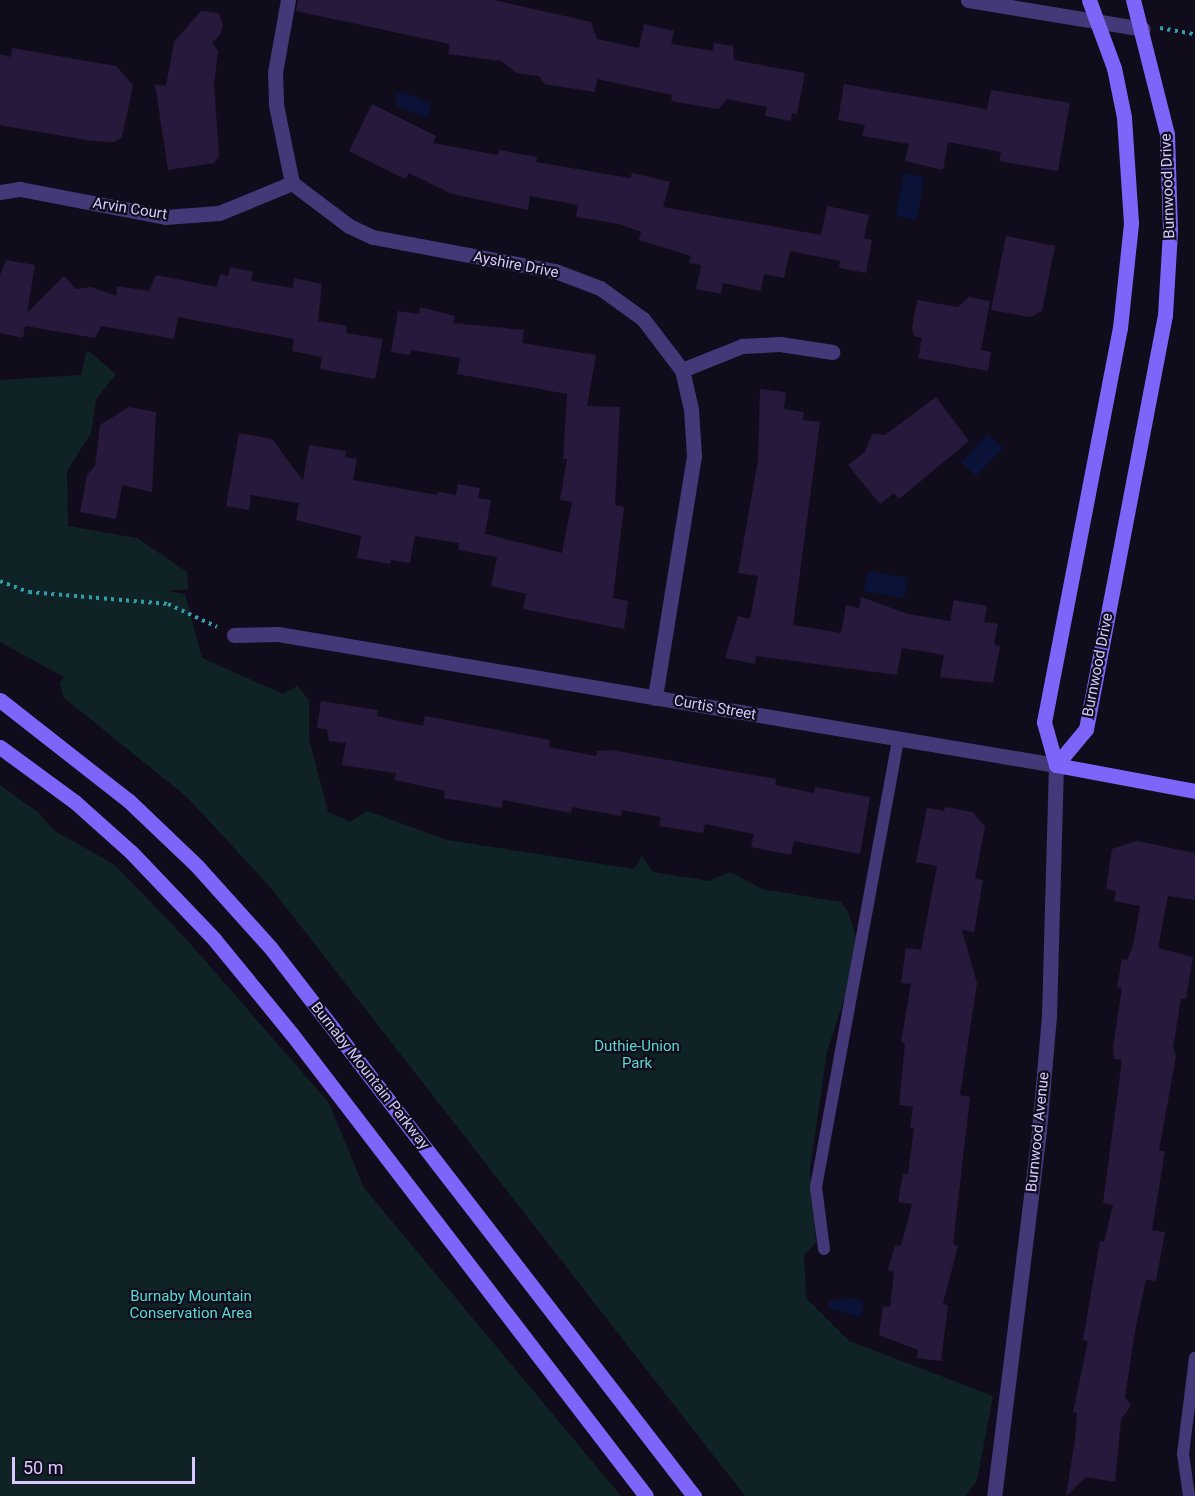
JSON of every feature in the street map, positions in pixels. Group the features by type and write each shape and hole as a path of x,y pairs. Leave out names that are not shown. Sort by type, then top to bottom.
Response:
{"main road":[{"path":"1056,765 1044,722 1120,328 1131,223 1124,117 1114,68 1089,0"},
{"name":"Burnwood Drive","path":"1056,765 1086,729 1166,315 1170,219 1167,134 1143,29 1133,0"},
{"name":"Burnaby Mountain Parkway","path":"0,700 129,801 197,866 270,947 694,1496"},
{"path":"0,747 75,802 131,852 214,939 299,1042 646,1496"},
{"name":"Curtis Street","path":"1056,765 1195,791"}],"street":[{"path":"288,0 275,72 276,105 292,183"},
{"path":"968,0 1143,29"},
{"name":"Arvin Court","path":"0,192 20,189 165,217 219,213 292,183"},
{"name":"Ayshire Drive","path":"292,183 349,226 373,237 555,271 600,288 643,319 682,370 691,410 694,456 655,698"},
{"path":"682,370 742,346 780,344 832,352"},
{"name":"Curtis Street","path":"234,634 278,634 1056,765"},
{"name":"Burnwood Avenue","path":"994,1496 1039,1131 1048,1016 1056,765"}],"lane":[{"path":"824,1249 816,1187 898,740"},
{"path":"1189,1496 1183,1454 1195,1358"}],"path":[{"path":"1143,29 1195,34"},
{"path":"0,581 29,592 168,604 234,634"}],"green space":[{"name":"Duthie-Union Park","path":"87,350 116,374 96,399 91,433 67,471 68,526 137,538 187,572 188,589 168,591 185,594 202,658 283,694 297,686 309,700 309,739 328,812 350,822 367,811 447,840 634,869 642,856 653,872 709,881 730,872 762,889 841,902 848,912 856,937 847,990 827,1052 810,1168 816,1242 804,1255 806,1298 849,1341 993,1396 977,1480 966,1496 745,1496 271,888 187,797 63,697 60,683 64,677 0,642 0,380 81,375"},
{"name":"Burnaby Mountain Conservation Area","path":"0,785 39,813 53,830 115,865 187,940 329,1103 364,1188 621,1496 0,1496"}],"water":[{"path":"405,92 430,104 428,118 396,106 396,94"},
{"path":"904,173 924,177 917,220 896,216"},
{"path":"988,434 1003,448 976,476 961,462"},
{"path":"868,571 908,578 904,598 864,591"},
{"path":"853,1298 864,1303 860,1317 828,1308 829,1301"}],"building":[{"path":"298,0 494,0 591,22 597,39 639,48 644,24 674,31 671,44 713,51 714,43 733,46 734,60 805,73 797,114 792,113 791,121 765,116 767,107 727,99 719,109 699,106 671,101 672,95 597,79 595,92 544,84 539,76 517,73 501,61 448,54 450,44 296,11"},
{"path":"201,11 219,13 223,25 220,35 212,42 218,51 214,85 219,155 214,163 168,170 155,84 166,86 174,42"},
{"path":"12,48 116,66 133,85 122,137 114,142 91,141 0,125 0,54 11,57"},
{"path":"844,84 987,109 991,90 1070,103 1058,171 999,161 1001,152 948,142 943,170 905,161 909,144 862,136 865,125 838,120"},
{"path":"372,104 436,136 433,143 498,155 499,150 537,157 536,162 630,178 632,173 670,182 663,207 821,235 827,206 869,215 864,238 872,240 866,273 839,268 840,261 790,251 784,278 764,274 761,291 723,283 721,294 696,289 701,265 689,263 691,256 639,240 641,232 619,224 576,217 578,205 530,196 528,210 452,194 409,173 405,179 349,151"},
{"path":"1006,236 1055,246 1042,311 1030,317 991,310"},
{"path":"6,260 35,265 27,313 64,276 76,289 91,287 116,296 117,286 149,291 156,275 217,287 220,274 228,276 230,267 253,272 251,281 293,288 294,278 322,284 318,321 347,326 346,333 383,339 375,379 320,369 322,357 292,351 294,339 178,317 174,339 101,326 95,338 25,326 23,338 0,333 0,275"},
{"path":"969,297 990,301 981,350 991,352 988,371 918,358 922,338 914,336 912,328 917,300 958,307"},
{"path":"420,307 455,316 453,323 524,330 522,343 596,355 587,406 620,407 615,505 624,507 613,598 628,601 624,629 523,609 526,594 491,586 497,557 458,550 459,543 415,536 410,563 391,560 390,564 357,558 361,536 296,520 299,503 251,495 249,510 226,506 239,433 272,439 303,481 309,445 346,451 345,457 357,459 353,480 437,495 438,492 456,495 458,484 480,488 478,498 491,500 485,534 562,553 572,502 560,500 567,459 563,459 567,394 457,374 460,358 411,350 410,355 391,352 398,311 419,314"},
{"path":"760,389 786,392 784,409 804,412 803,420 820,422 793,625 841,633 846,605 859,608 861,597 908,614 950,621 954,600 987,606 984,622 998,624 994,645 1000,646 993,683 940,677 944,655 902,648 897,675 756,656 755,664 725,658 738,616 750,619 758,576 738,573 758,460"},
{"path":"936,397 969,441 899,499 894,493 880,504 848,465 865,452 872,434 885,435"},
{"path":"129,407 156,412 152,492 122,485 116,519 80,512 87,475 95,466 100,425"},
{"path":"321,701 378,710 377,716 423,726 425,716 550,740 549,747 596,756 597,751 611,750 776,779 775,785 814,793 815,787 870,797 860,854 794,841 791,855 751,847 754,834 705,824 703,833 659,826 661,817 622,810 621,816 572,807 571,813 503,800 502,808 444,798 445,791 395,780 396,773 342,765 346,743 329,741 327,729 317,728"},
{"path":"945,807 973,812 985,827 975,879 983,880 974,932 962,930 977,983 960,1095 970,1097 953,1244 958,1246 943,1303 948,1306 941,1361 917,1358 918,1350 879,1335 883,1306 890,1307 894,1272 888,1270 895,1245 901,1246 912,1204 898,1202 903,1174 908,1174 914,1128 910,1128 913,1107 899,1105 905,1043 901,1042 911,984 901,983 906,948 921,950 937,866 916,862 927,808 944,811"},
{"path":"1137,841 1195,853 1195,900 1168,896 1158,948 1193,957 1186,999 1181,998 1173,1048 1176,1056 1159,1151 1165,1151 1152,1230 1165,1232 1156,1281 1146,1280 1135,1331 1125,1397 1131,1405 1121,1420 1115,1482 1086,1477 1066,1496 1075,1440 1077,1413 1073,1412 1088,1341 1083,1340 1100,1241 1104,1242 1113,1205 1103,1203 1122,1060 1114,1059 1113,1047 1122,988 1117,987 1122,959 1127,960 1133,946 1140,906 1114,901 1116,891 1106,889 1112,849"}]}
